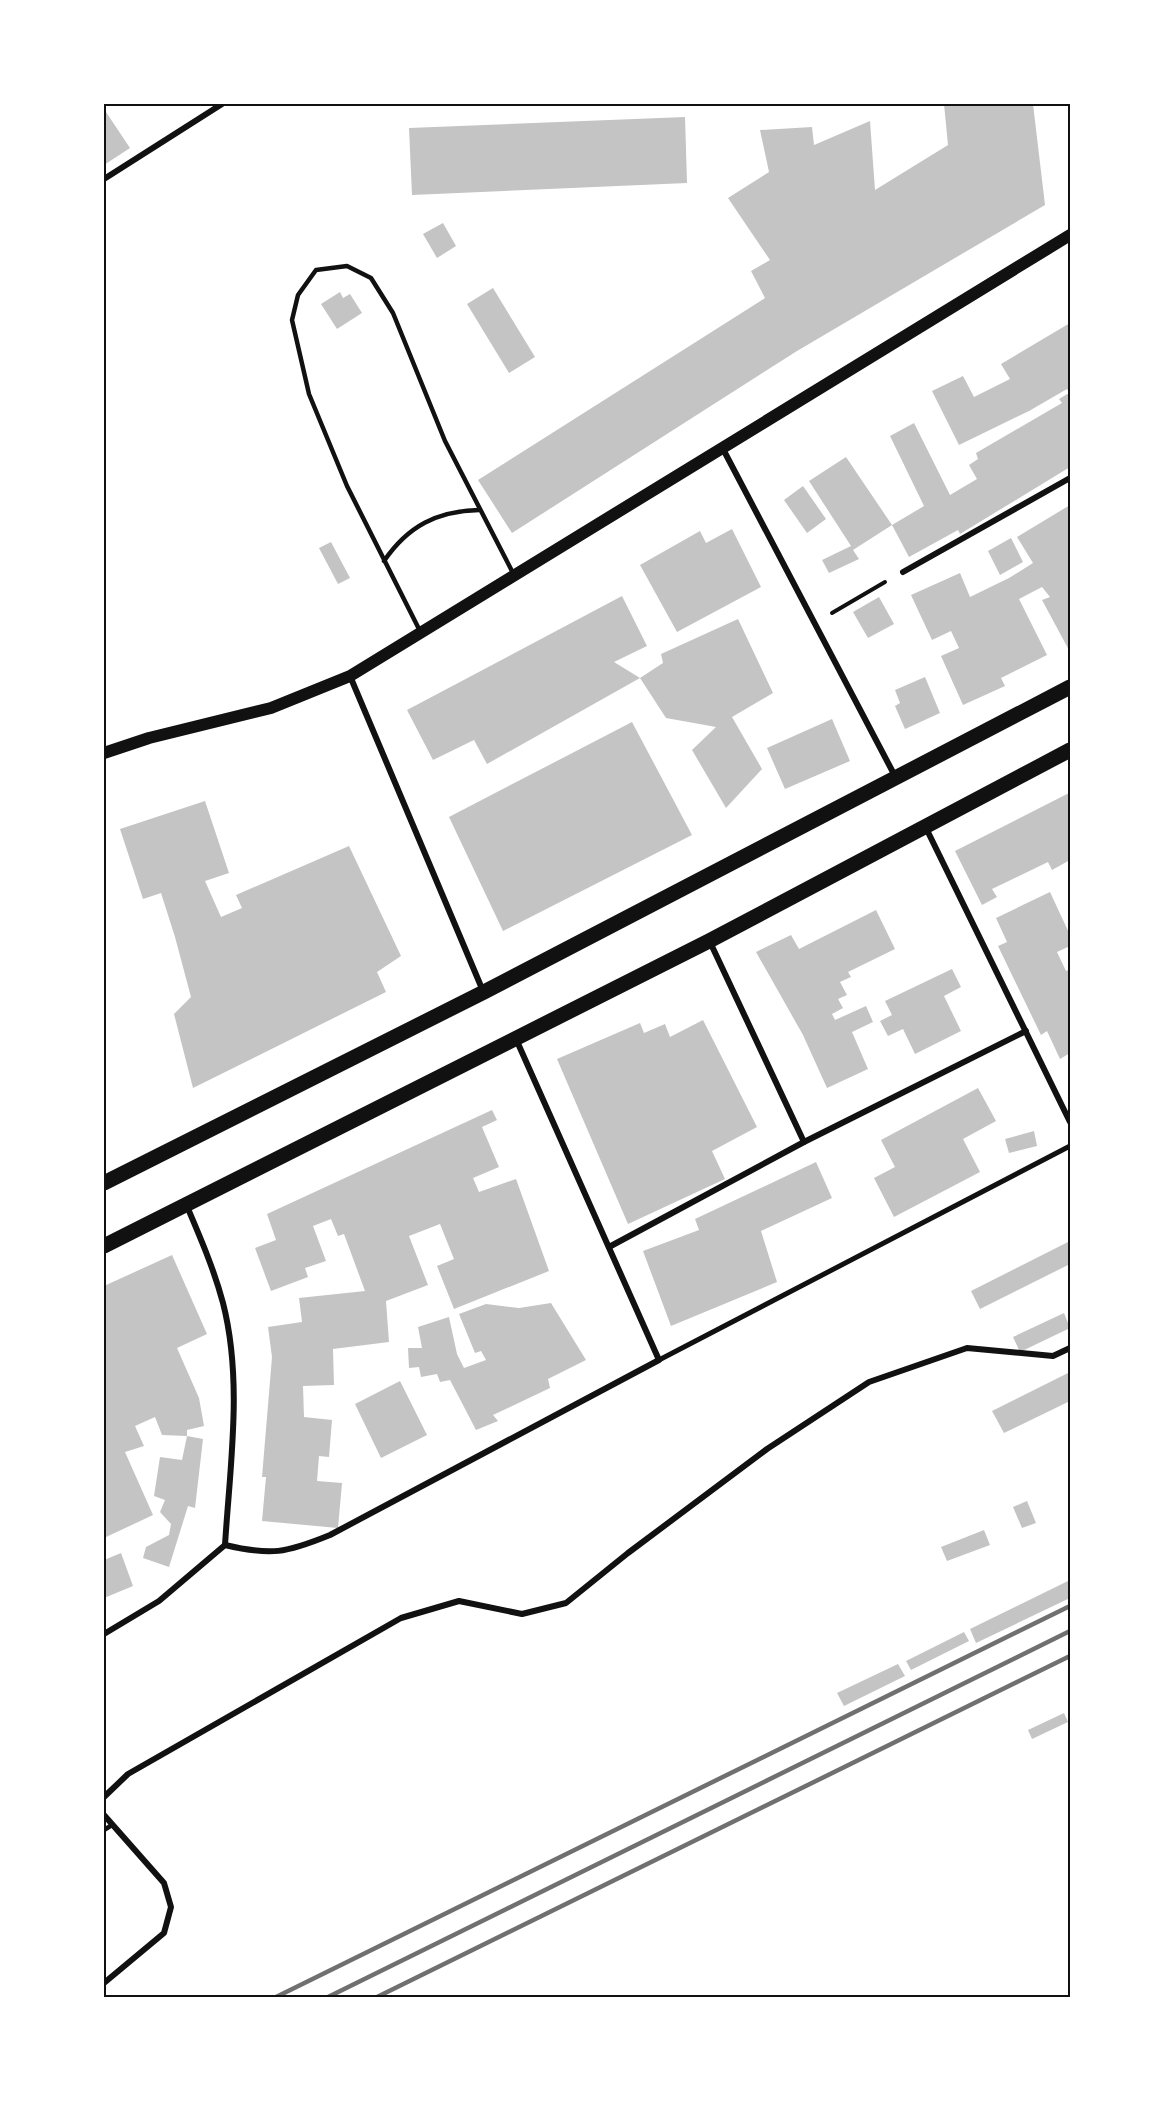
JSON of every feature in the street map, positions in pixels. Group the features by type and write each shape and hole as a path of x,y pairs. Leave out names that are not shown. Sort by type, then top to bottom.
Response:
{"main road":[{"path":"104,753 149,738 271,708 350,676 420,631 1071,236"},
{"path":"104,1183 484,992 1071,687"},
{"path":"104,1246 709,941 1071,750"}],"street":[{"path":"104,179 222,104"},
{"path":"723,449 896,778"},
{"path":"903,572 1071,478"},
{"path":"350,676 484,992"},
{"path":"926,827 1071,1122"},
{"path":"709,941 804,1142"},
{"path":"609,1247 804,1142 1026,1031"},
{"path":"516,1038 659,1360"},
{"path":"225,1545 254,1552 278,1552 330,1535 659,1360 1071,1146"},
{"path":"104,1634 159,1601 225,1545 234,1400 232,1355 226,1317 215,1274 186,1204"},
{"path":"104,1797 128,1774 401,1618 459,1601 522,1614 566,1603 628,1553 767,1449 869,1382 967,1348 1053,1356 1071,1348"},
{"path":"104,1815 165,1883 171,1907 164,1933 104,1983"}],"lane":[{"path":"420,631 347,486 309,394 300,363 292,320 298,296 316,270 347,266 371,278 393,313 446,441 514,575"},
{"path":"384,561 394,546 422,523 440,515 479,510"},
{"path":"104,1830 112,1825"}],"path":[{"path":"815,622 903,572"}],"building":[{"path":"944,104 1033,104 1045,205 797,351 512,533 478,480 765,298 751,271 770,260 728,198 769,172 760,130 812,127 814,145 870,121 875,190 948,145"},
{"path":"104,109 130,148 104,165"},
{"path":"685,117 687,183 412,195 409,128"},
{"path":"443,223 456,246 437,258 423,234"},
{"path":"493,288 535,357 509,373 467,304"},
{"path":"340,292 343,298 350,294 362,313 337,329 321,304"},
{"path":"1070,323 1070,467 960,534 958,530 909,557 892,525 924,506 890,436 914,423 950,495 977,479 969,465 978,459 976,453 1062,403 1059,399 1069,393 1067,389 1029,411 959,445 932,391 963,376 974,397 1010,379 1001,364"},
{"path":"846,457 892,525 853,550 859,559 829,573 822,560 851,546 809,481"},
{"path":"803,486 826,519 807,533 784,500"},
{"path":"1070,505 1070,652 1042,600 1050,597 1042,587 1019,599 1047,655 1001,678 1005,686 963,705 941,656 959,648 951,631 932,640 911,595 960,573 970,597 1009,578 1033,563 1017,537"},
{"path":"732,529 761,587 677,632 640,565 700,531 706,543"},
{"path":"1011,538 1023,562 1000,575 988,551"},
{"path":"331,542 350,578 338,584 319,548"},
{"path":"622,596 647,646 614,662 640,678 487,764 474,740 433,760 407,710"},
{"path":"879,597 894,624 868,638 853,612"},
{"path":"738,619 773,693 732,717 762,769 726,808 692,750 716,727 666,718 640,678 663,663 661,654"},
{"path":"925,677 940,713 905,729 895,706 900,703 895,690"},
{"path":"832,719 850,761 785,789 767,748"},
{"path":"632,722 692,835 503,931 449,817"},
{"path":"1069,793 1070,860 1052,870 1048,862 992,889 997,897 982,905 955,851"},
{"path":"205,801 229,873 205,881 221,917 242,908 236,895 349,846 401,956 377,972 386,992 193,1088 174,1014 191,997 175,937 161,893 143,899 120,829"},
{"path":"1050,892 1070,935 1070,946 1057,952 1066,971 1070,969 1070,1053 1060,1059 1047,1031 1041,1035 998,946 1007,942 996,918"},
{"path":"876,910 895,949 848,972 851,977 840,982 847,995 838,999 843,1008 832,1014 835,1020 866,1006 873,1022 852,1032 868,1069 827,1088 803,1035 756,952 791,935 799,949"},
{"path":"952,969 961,987 944,996 961,1031 915,1054 903,1029 888,1036 880,1021 892,1015 885,1001"},
{"path":"703,1020 757,1127 712,1151 725,1179 628,1224 557,1059 640,1023 644,1033 665,1024 670,1037"},
{"path":"978,1088 996,1121 963,1139 980,1172 894,1217 874,1178 895,1167 881,1140"},
{"path":"492,1110 497,1120 482,1127 499,1167 473,1178 479,1192 516,1179 549,1271 454,1309 437,1266 454,1259 440,1224 409,1236 428,1285 386,1301 389,1342 333,1349 334,1385 303,1386 304,1417 332,1420 329,1457 319,1456 317,1481 342,1483 338,1528 262,1521 266,1477 262,1477 272,1357 268,1327 302,1322 299,1298 365,1291 344,1234 338,1236 331,1219 313,1226 326,1261 305,1268 308,1277 271,1291 255,1248 276,1240 267,1214"},
{"path":"1034,1131 1037,1146 1009,1153 1005,1139"},
{"path":"816,1162 832,1198 761,1231 777,1282 671,1326 643,1251 699,1230 695,1219"},
{"path":"1070,1241 1070,1264 980,1309 971,1291"},
{"path":"172,1255 207,1334 177,1348 199,1398 204,1426 187,1430 187,1436 162,1435 155,1417 135,1426 144,1446 125,1452 153,1515 104,1538 104,1286"},
{"path":"551,1303 586,1360 548,1379 550,1388 493,1415 498,1421 476,1430 450,1380 440,1382 437,1374 421,1377 419,1367 409,1368 408,1348 422,1348 418,1327 449,1317 457,1354 464,1368 486,1360 481,1351 475,1353 459,1314 486,1304 519,1308"},
{"path":"1064,1313 1070,1328 1020,1352 1013,1337"},
{"path":"1070,1372 1070,1401 1004,1433 992,1411"},
{"path":"400,1381 427,1435 381,1458 355,1404"},
{"path":"187,1436 203,1439 195,1508 188,1506 169,1567 143,1558 146,1547 169,1535 171,1524 160,1512 165,1500 154,1496 160,1457 182,1460"},
{"path":"1027,1501 1036,1523 1022,1528 1013,1507"},
{"path":"984,1530 990,1545 947,1561 941,1547"},
{"path":"121,1553 133,1586 104,1598 104,1560"},
{"path":"1070,1580 1070,1598 976,1643 970,1629"},
{"path":"964,1632 969,1641 911,1670 906,1661"},
{"path":"898,1664 905,1676 844,1706 837,1693"},
{"path":"1064,1713 1068,1722 1032,1739 1028,1730"}],"railway":[{"path":"274,1998 1070,1606"},
{"path":"326,1998 1070,1631"},
{"path":"375,1998 1070,1656"}]}
